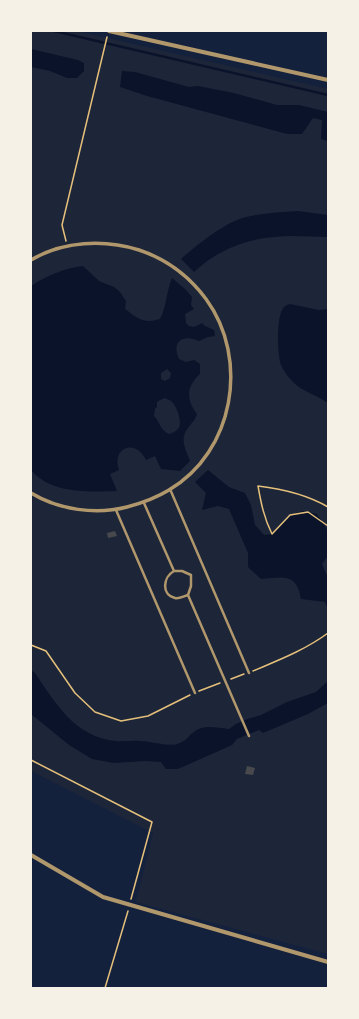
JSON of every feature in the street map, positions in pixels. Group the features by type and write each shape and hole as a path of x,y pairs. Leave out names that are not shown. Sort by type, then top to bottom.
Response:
{"street":[{"path":"109,31 328,80"},
{"path":"31,260 50,251 67,246 88,243 108,243 129,247 155,256 184,275 199,289 211,306 221,325 228,344 231,365 231,386 226,413 213,445 201,462 187,477 170,489 144,503 116,510 96,511 75,509 55,504 31,493"},
{"path":"31,855 103,897 328,962"}],"lane":[{"path":"170,489 249,673"},
{"path":"144,503 174,571"},
{"path":"116,510 194,693"},
{"path":"188,595 174,598 166,590 166,578 169,574 174,571 182,571 191,575 192,586 188,595 249,736"}],"path":[{"path":"67,246 62,225 107,37"},
{"path":"328,506 316,499 293,492 258,486 260,502 272,534 290,515 308,512 328,526"},
{"path":"31,645 46,651 75,693 95,712 121,721 148,716 194,693 249,673 295,653 315,643 328,633"},
{"path":"31,760 152,822 130,905 105,988"}],"shaded area":[{"path":"31,31 77,31 328,89 328,954 136,902 153,833 31,771"},
{"path":"31,49 78,60 84,63 84,71 77,78 67,78 50,71 31,67"},
{"path":"122,71 135,72 189,87 198,86 234,93 277,105 299,105 328,112 328,141 321,139 322,120 313,118 302,134 287,134 147,96 120,87"},
{"path":"298,211 328,215 328,237 281,236 253,240 221,252 194,272 181,259 220,229 238,220 246,217 279,212"},
{"path":"83,266 99,281 114,287 120,292 126,301 125,309 141,320 145,321 160,319 172,278 192,297 191,305 194,309 185,314 186,323 189,326 194,327 202,323 214,330 215,336 199,341 188,338 184,339 180,341 176,348 179,359 186,362 194,360 200,364 200,374 192,384 189,393 189,398 193,409 197,414 184,436 185,449 190,461 180,471 161,469 155,456 146,460 142,453 136,449 131,447 126,448 121,451 118,456 117,462 119,470 110,474 117,491 95,492 71,490 49,484 39,478 31,470 31,286 56,273","holes":["167,369 171,373 170,378 165,381 161,379 161,373","165,398 173,403 180,419 178,429 169,434 162,428 154,416 157,402"]},
{"path":"290,304 319,310 328,309 328,403 293,382 281,365 278,344 278,326 281,311 286,305"},
{"path":"208,470 229,487 245,493 251,505 255,525 264,535 272,534 290,515 302,511 317,514 328,531 328,556 322,564 328,578 328,609 325,602 301,599 296,585 288,578 261,579 248,567 248,553 229,509 218,506 202,510 206,493 195,482"},
{"path":"31,670 35,673 59,707 78,726 89,733 116,741 144,741 174,745 183,742 194,732 202,728 211,727 229,729 247,719 261,715 287,702 316,692 328,681 328,703 308,714 263,733 259,730 237,739 232,745 178,769 166,769 161,762 146,761 114,763 92,759 69,745 31,714"}],"building":[{"path":"115,531 117,536 108,538 107,533"},
{"path":"247,766 255,768 253,775 245,774"}],"waterway":[{"path":"54,31 328,95"}]}
